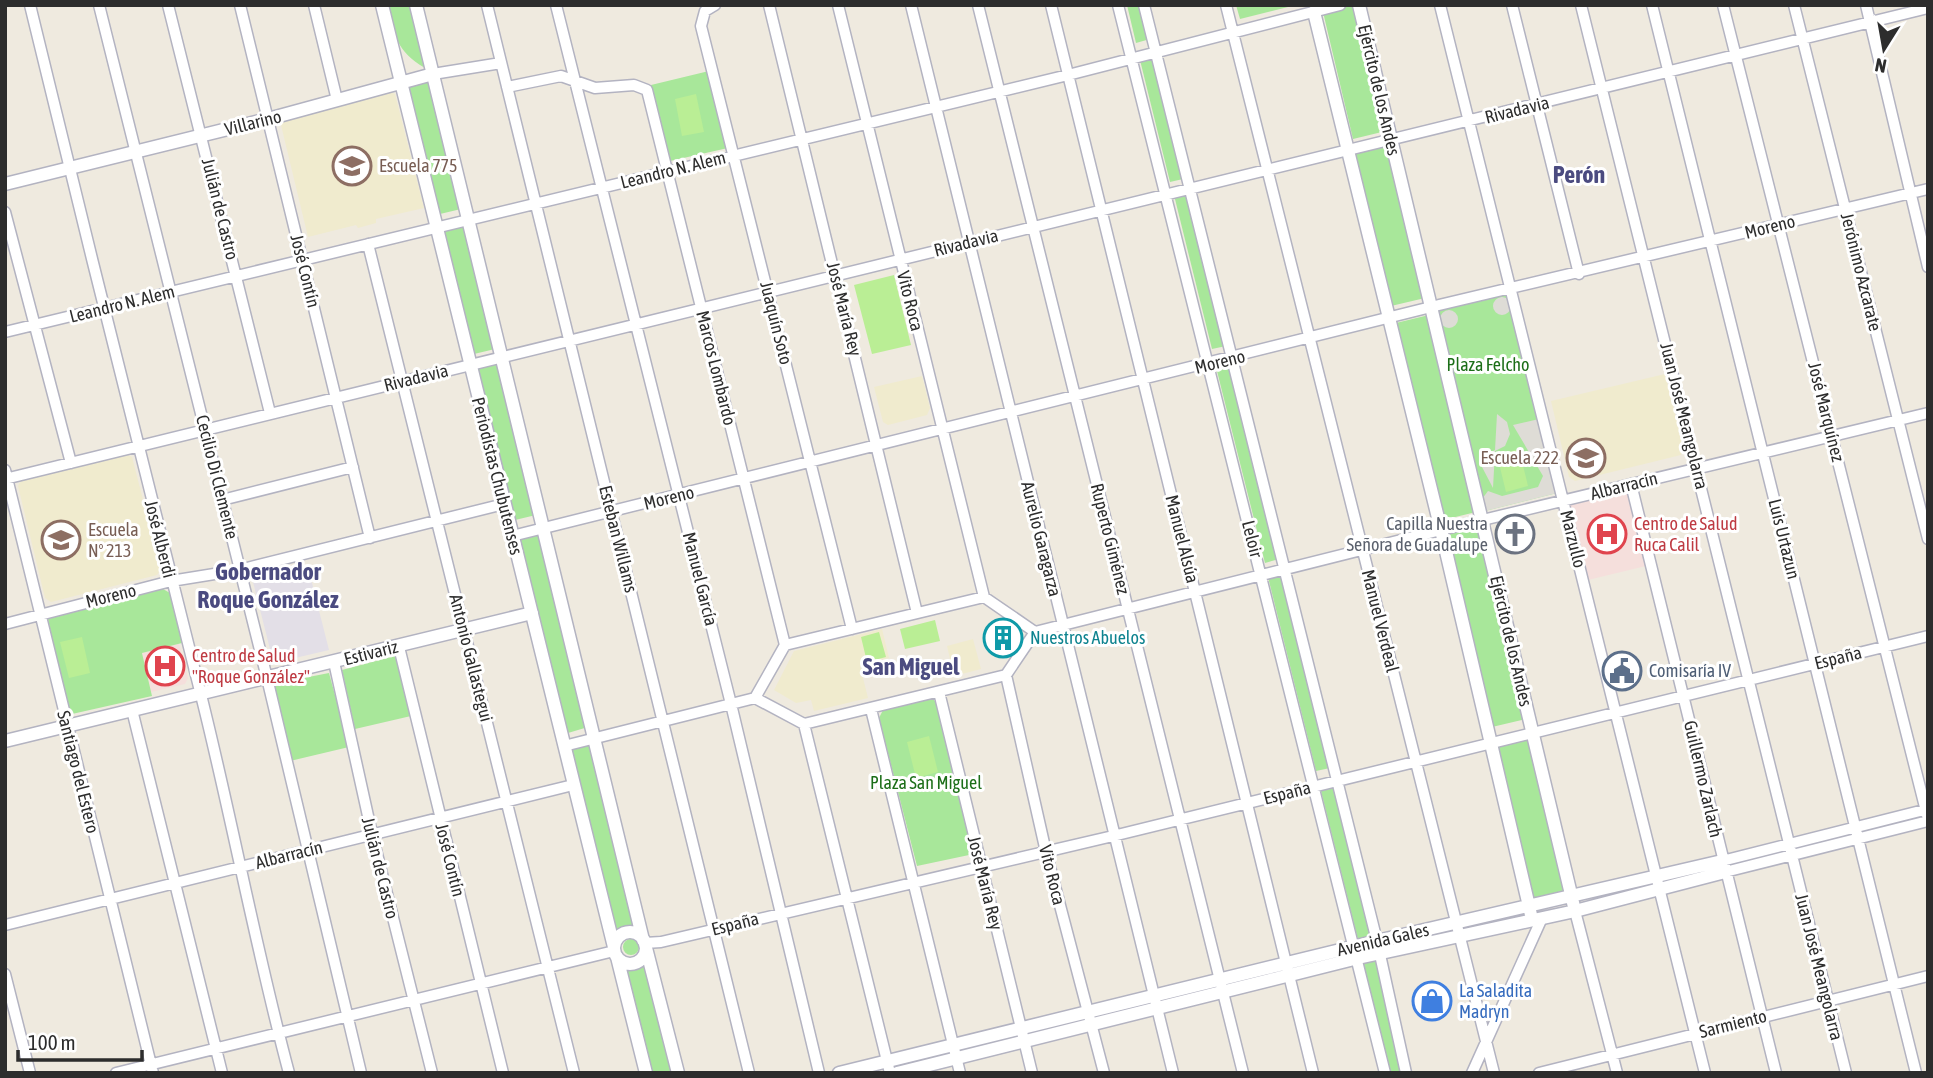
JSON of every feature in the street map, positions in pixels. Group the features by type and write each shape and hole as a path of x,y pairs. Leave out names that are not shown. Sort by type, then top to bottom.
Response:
{"street":[{"name":"José Alberdi","path":"30,5 136,446 201,694 238,867 289,1073"},
{"name":"Cecilio Di Clemente","path":"99,5 138,151 361,1073"},
{"name":"Julián de Castro","path":"168,5 270,414"},
{"name":"José Contín","path":"240,5 370,538"},
{"path":"314,5 337,100"},
{"name":"Periodistas Chubutenses","path":"382,5 646,1073"},
{"name":"Periodistas Chubutenses","path":"416,5 678,1073"},
{"name":"Esteban Willams","path":"487,5 749,1073"},
{"name":"Manuel García","path":"556,5 731,704 819,1073"},
{"name":"Juaquín Soto","path":"715,5 705,11 701,26 852,629"},
{"name":"José María Rey","path":"769,5 917,613"},
{"name":"Vito Roca","path":"838,5 984,597"},
{"name":"Aurelio Garagarza","path":"911,5 1173,1073"},
{"name":"Ruperto Giménez","path":"978,5 1243,1073"},
{"name":"Manuel Alsúa","path":"1051,5 1313,1073"},
{"name":"Leloir","path":"1118,5 1357,953 1384,1073"},
{"name":"Leloir","path":"1144,5 1338,781 1406,1073"},
{"name":"Manuel Verdeal","path":"1226,5 1494,1073"},
{"name":"Leandro N. Alem","path":"5,332 999,92 1340,5"},
{"name":"Ejército de los Andes","path":"1359,5 1571,896 1617,1073"},
{"name":"Marzullo","path":"1440,5 1705,1073"},
{"path":"1512,5 1579,274"},
{"name":"Juan José Meangolarra","path":"1581,5 1846,1073"},
{"name":"Luis Urtazun","path":"1652,5 1916,1073"},
{"name":"José Marquínez","path":"1723,5 1927,815"},
{"name":"Jerónimo Azcarate","path":"1794,5 1928,539"},
{"path":"1867,5 1928,267"},
{"name":"Rivadavia","path":"6,476 71,463 768,290 1803,41 1928,8"},
{"path":"1314,12 1441,530 1529,906 1537,919 1472,1073"},
{"name":"Villarino","path":"5,184 202,136 433,74 501,63"},
{"path":"507,87 551,77 574,80"},
{"name":"Marcos Lombardo","path":"574,80 595,88 634,85 647,90 785,645"},
{"name":"Moreno","path":"512,536 1209,365 1431,307 1579,274 1928,188"},
{"path":"5,212 71,463"},
{"name":"Antonio Gallastegui","path":"368,244 574,1073"},
{"name":"Albarracín","path":"1035,632 1441,530 1928,414"},
{"path":"222,500 353,467"},
{"name":"Santiago del Estero","path":"6,476 152,1068"},
{"name":"Guillermo Zarlach","path":"1631,484 1776,1073"},
{"name":"Moreno","path":"5,624 171,581 239,570 504,504"},
{"path":"564,746 755,698 804,724 871,709 1006,676 1035,632 984,597 785,645 755,698"},
{"name":"Estivariz","path":"5,741 532,613"},
{"name":"España","path":"645,942 714,930 1046,852 1928,636"},
{"name":"José Contín","path":"399,647 503,1073"},
{"name":"Julián de Castro","path":"334,662 372,834 432,1073"},
{"name":"Vito Roca","path":"1006,676 1046,852 1104,1073"},
{"name":"José María Rey","path":"939,692 1032,1073"},
{"path":"871,709 960,1073"},
{"path":"132,710 222,1073"},
{"path":"804,724 888,1067"},
{"name":"Albarracín","path":"5,925 573,785"},
{"name":"Avenida Gales","path":"839,1073 888,1067 956,1052 1377,947 1456,930 1575,911 1723,866 1788,843 1854,826 1927,815"},
{"name":"Avenida Gales","path":"1723,866 1792,855 1857,838 1927,815"},
{"name":"Avenida Gales","path":"1456,930 1529,906 1571,896 1658,884"},
{"path":"626,932 636,933 645,942 644,955 636,962 626,963 615,952 617,938 626,932"},
{"path":"116,1073 152,1068 215,1048 615,952"},
{"path":"5,974 30,1073"},
{"name":"Sarmiento","path":"1539,1073 1928,976"},
{"name":"Avenida Gales","path":"897,1073 956,1052"}],"shaded area":[{"name":"Escuela 775","path":"390,92 395,94 424,208 376,219 376,223 358,228 356,225 308,237 281,125 284,119"},
{"path":"1502,297 1508,300 1511,306 1508,312 1502,315 1496,312 1493,306 1496,300"},
{"path":"1449,310 1455,313 1458,319 1455,325 1449,328 1443,325 1440,319 1443,313"},
{"path":"1665,374 1684,449 1681,455 1575,481 1569,477 1551,401"},
{"path":"922,376 930,408 927,415 888,425 883,422 874,387"},
{"path":"1497,414 1507,422 1510,434 1505,446 1495,451 1493,488 1482,467 1486,455 1495,450"},
{"path":"1539,419 1557,493 1485,511 1482,499 1488,491 1502,496 1538,487 1543,476 1513,425"},
{"path":"126,454 132,457 161,569 157,575 51,602 45,598 18,486 21,480"},
{"name":"Centro de Salud Ruca Calil","path":"1626,487 1646,566 1588,580 1569,502"},
{"path":"309,571 329,650 278,662 272,657 252,578"},
{"path":"882,629 889,658 860,666 868,698 814,711 811,700 796,703 774,690 794,651"},
{"path":"973,639 981,669 954,676 947,646"},
{"name":"Centro de Salud \"Roque González\"","path":"179,644 188,678 185,684 151,692 142,653"}],"green space":[{"path":"388,5 410,5 425,68 402,49 395,34"},
{"path":"1127,5 1141,5 1150,39 1136,43"},
{"path":"1236,5 1296,5 1240,19"},
{"path":"1356,5 1386,131 1353,139 1323,12"},
{"path":"1154,56 1183,179 1170,182 1140,60"},
{"path":"709,71 728,148 670,161 651,85"},
{"path":"428,79 461,209 440,214 408,84"},
{"path":"696,94 704,132 682,136 675,99"},
{"path":"1388,146 1425,298 1391,306 1355,154"},
{"path":"1187,192 1226,346 1212,349 1174,195"},
{"path":"462,219 495,349 474,354 442,224"},
{"path":"894,275 911,345 872,354 854,285"},
{"name":"Plaza Felcho","path":"1508,293 1557,493 1485,511 1436,311"},
{"path":"1429,315 1476,512 1443,520 1396,323"},
{"path":"497,361 536,515 515,520 476,367"},
{"path":"1230,364 1279,559 1265,563 1216,367"},
{"path":"1519,449 1528,486 1506,492 1497,455"},
{"path":"1479,525 1526,719 1492,727 1446,533"},
{"path":"540,535 588,727 568,733 520,540"},
{"path":"1282,574 1330,768 1316,771 1268,577"},
{"path":"163,589 170,593 182,643 142,653 152,696 72,714 67,708 48,619"},
{"path":"935,620 940,641 905,649 900,629"},
{"path":"879,632 886,657 867,662 861,637"},
{"path":"82,637 90,673 69,678 60,642"},
{"path":"395,656 411,716 355,729 342,670"},
{"path":"329,673 349,747 290,761 274,687 278,683"},
{"name":"Plaza San Miguel","path":"928,699 934,700 938,705 973,848 969,855 917,866 879,718 883,710"},
{"path":"929,736 938,772 916,778 907,742"},
{"path":"1530,738 1566,890 1533,898 1497,746"},
{"path":"591,743 637,929 626,928 617,934 570,748"},
{"path":"1335,788 1372,936 1358,940 1321,791"},
{"path":"631,939 637,941 637,953 631,955 625,953 623,947 625,941"},
{"path":"1375,958 1404,1073 1389,1073 1362,961"},
{"path":"646,961 673,1073 651,1073 625,966 635,967"}],"place":[{"name":"Escuela 775","path":"352,166"},
{"name":"Escuela 222","path":"1586,458"},
{"name":"Capilla Nuestra Señora de Guadalupe","path":"1515,534"},
{"name":"Centro de Salud Ruca Calil","path":"1607,534"},
{"name":"Escuela N° 213","path":"61,540"},
{"name":"Nuestros Abuelos","path":"1003,638"},
{"name":"Centro de Salud \"Roque González\"","path":"165,666"},
{"name":"Comisaría IV","path":"1622,671"},
{"name":"La Saladita Madryn","path":"1432,1001"}],"district":[{"name":"Perón","path":"1579,175"},
{"name":"Gobernador Roque González","path":"268,586"},
{"name":"San Miguel","path":"911,667"}]}
